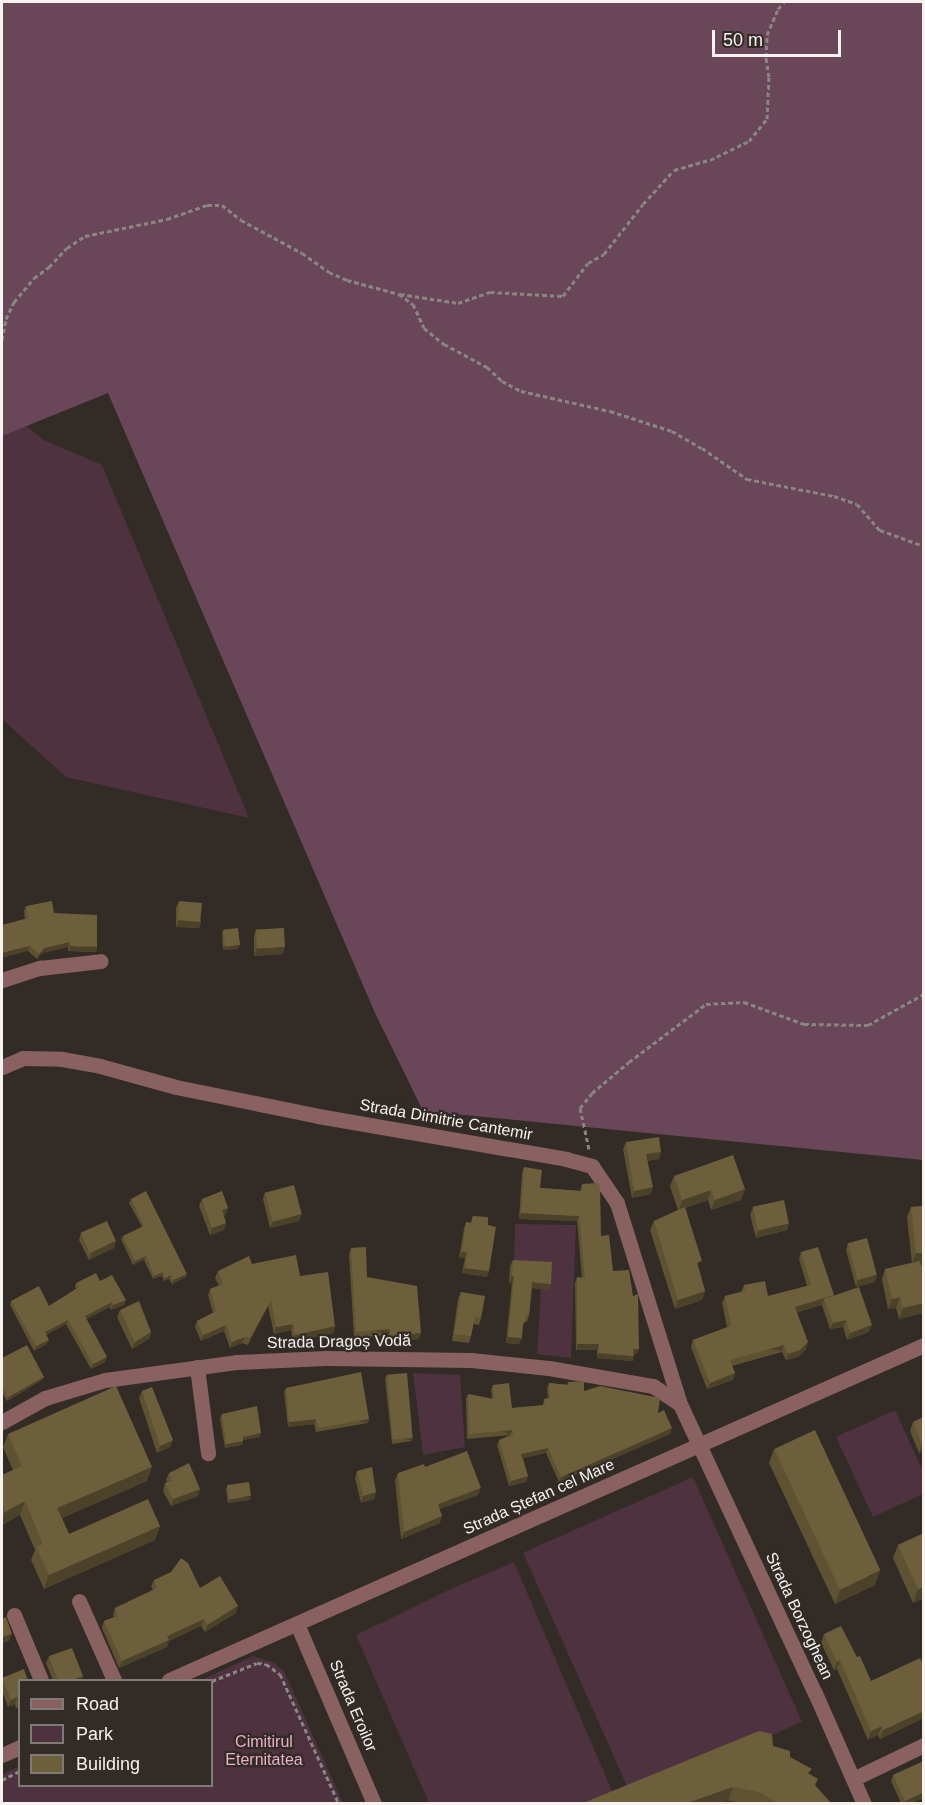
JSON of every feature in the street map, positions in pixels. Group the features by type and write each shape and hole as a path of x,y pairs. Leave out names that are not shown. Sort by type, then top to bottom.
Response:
{"street":[{"path":"2,980 40,968 101,961"},
{"name":"Strada Dimitrie Cantemir","path":"2,1067 23,1058 62,1059 100,1066 176,1087 318,1116 566,1159 592,1166"},
{"path":"592,1166 617,1203 680,1404 699,1444"},
{"name":"Strada Ștefan cel Mare","path":"171,1679 924,1345"},
{"name":"Strada Dragoș Vodă","path":"2,1422 45,1398 105,1380 197,1367 326,1358 471,1360 549,1368 653,1386 680,1404"},
{"path":"197,1367 208,1453"},
{"name":"Strada Borzoghean","path":"699,1444 864,1803"},
{"path":"79,1601 114,1679"},
{"path":"14,1615 41,1679"},
{"name":"Strada Eroilor","path":"297,1624 374,1803"},
{"path":"853,1779 924,1744"},
{"path":"2,1755 18,1748"}],"path":[{"path":"2,340 6,319 14,302 34,278 49,267 67,248 85,236 167,219 207,205 222,205 241,220 347,280 399,294 458,303 490,292 563,296 588,263 604,254 643,204 674,170 711,160 749,141 766,119 769,77 766,57 767,35 778,9 784,2"},
{"path":"399,294 413,304 424,328 444,345 487,368 502,381 520,391 610,411 672,431 702,448 747,479 834,496 856,504 880,530 924,546"},
{"path":"592,1166 580,1108 592,1093 629,1062 706,1004 744,1002 804,1024 868,1024 924,994"},
{"path":"213,1681 257,1663 266,1665 280,1674 339,1803"},
{"path":"2,1780 18,1772"}],"green space":[{"path":"2,411 7,411 44,440 102,465 249,818 66,777 2,719"},
{"path":"515,1224 576,1225 571,1358 537,1354 541,1292 528,1261 514,1262"},
{"path":"413,1373 460,1375 465,1447 423,1455"},
{"path":"895,1410 923,1471 923,1494 873,1517 836,1437"},
{"path":"693,1477 802,1722 632,1797 523,1553"},
{"path":"514,1562 615,1798 603,1804 429,1803 356,1635 451,1589"},
{"name":"Cimitirul Eternitatea","path":"253,1656 274,1663 284,1671 343,1803 2,1803 2,1775 18,1767 18,1787 213,1787 213,1679 203,1679"}],"shaded area":[{"path":"2,2 923,2 923,1160 423,1111 375,1013 108,393 2,436"}],"building":[{"path":"52,901 54,913 97,915 97,947 70,946 70,942 44,948 39,954 30,946 2,953 2,925 28,918 26,906"},
{"path":"179,901 202,903 200,922 177,920"},
{"path":"238,928 240,945 225,947 223,930"},
{"path":"284,928 285,947 257,948 256,929"},
{"path":"659,1137 661,1152 646,1154 653,1187 634,1191 626,1142"},
{"path":"733,1155 745,1189 715,1200 711,1190 682,1200 674,1176"},
{"path":"524,1167 542,1170 540,1188 582,1191 582,1184 598,1183 601,1236 609,1235 613,1271 629,1270 633,1296 638,1294 639,1349 633,1349 634,1356 598,1353 599,1344 577,1344 577,1277 585,1278 579,1216 521,1213"},
{"path":"294,1185 302,1214 273,1222 265,1193"},
{"path":"146,1191 187,1274 173,1280 171,1275 165,1278 163,1272 154,1276 146,1256 135,1261 123,1236 144,1226 131,1199"},
{"path":"222,1191 228,1208 222,1210 226,1223 212,1228 202,1199"},
{"path":"784,1200 789,1223 758,1230 753,1207"},
{"path":"924,1206 924,1253 916,1253 911,1207"},
{"path":"685,1207 702,1261 697,1263 705,1291 678,1300 654,1221"},
{"path":"473,1216 488,1217 488,1225 496,1227 489,1271 465,1268 467,1252 462,1252 466,1222 471,1223"},
{"path":"107,1221 116,1241 89,1253 81,1233"},
{"path":"867,1238 877,1275 858,1280 848,1243"},
{"path":"366,1247 367,1277 417,1286 421,1333 390,1336 390,1329 356,1332 351,1248"},
{"path":"818,1247 834,1295 795,1307 808,1342 800,1350 788,1354 784,1345 730,1360 735,1373 710,1383 693,1340 731,1326 725,1296 745,1291 744,1285 765,1281 768,1296 811,1285 801,1252"},
{"path":"296,1255 300,1276 328,1272 335,1326 295,1335 293,1324 276,1327 271,1300 250,1338 245,1337 232,1342 226,1325 203,1335 197,1321 216,1311 210,1289 223,1284 218,1271 249,1256 252,1264"},
{"path":"513,1260 552,1262 551,1284 532,1282 529,1315 526,1315 525,1322 523,1322 522,1338 508,1337 514,1277 512,1276"},
{"path":"920,1261 924,1275 924,1303 903,1308 900,1297 892,1299 885,1269"},
{"path":"96,1273 100,1281 112,1275 126,1300 113,1305 112,1302 85,1316 107,1357 93,1364 68,1320 45,1332 49,1340 36,1346 11,1301 39,1286 49,1306 79,1287 76,1283"},
{"path":"859,1287 872,1325 850,1333 846,1320 833,1323 824,1299"},
{"path":"461,1292 485,1296 481,1318 475,1317 471,1336 454,1334"},
{"path":"139,1301 151,1332 135,1342 120,1310"},
{"path":"27,1345 44,1377 8,1397 2,1387 2,1358"},
{"path":"361,1372 369,1419 318,1428 316,1419 289,1422 286,1388"},
{"path":"407,1373 413,1438 393,1439 387,1375"},
{"path":"584,1381 584,1391 600,1386 660,1398 658,1413 664,1410 672,1428 561,1477 548,1448 521,1454 528,1476 511,1481 499,1440 513,1435 512,1430 469,1434 468,1394 494,1399 493,1385 509,1383 512,1408 545,1405 544,1399 550,1398 549,1383 569,1385 568,1382"},
{"path":"116,1386 152,1467 57,1508 69,1534 148,1499 160,1526 49,1575 36,1547 43,1544 25,1501 5,1512 2,1503 2,1475 22,1466 8,1434"},
{"path":"152,1387 173,1440 160,1446 142,1391"},
{"path":"257,1406 261,1433 243,1437 243,1441 226,1444 222,1414"},
{"path":"924,1417 924,1444 922,1444 913,1422"},
{"path":"815,1430 881,1570 840,1589 774,1449"},
{"path":"467,1451 481,1488 438,1504 442,1516 404,1532 398,1473 424,1464 425,1467"},
{"path":"189,1463 200,1489 173,1499 165,1483 172,1481 169,1473"},
{"path":"372,1467 376,1492 363,1496 357,1471"},
{"path":"249,1482 251,1496 229,1499 227,1485"},
{"path":"924,1533 924,1587 918,1589 898,1545"},
{"path":"181,1558 188,1563 200,1588 220,1576 238,1606 207,1625 204,1619 167,1636 169,1640 122,1661 104,1621 118,1616 115,1608 157,1588 154,1580 171,1572"},
{"path":"6,1617 12,1634 2,1637 2,1619"},
{"path":"841,1626 857,1657 860,1656 871,1681 920,1658 924,1666 924,1711 883,1730 882,1726 871,1731 840,1660 837,1662 824,1634"},
{"path":"72,1648 83,1676 75,1679 58,1679 49,1656"},
{"path":"24,1669 28,1679 18,1679 18,1698 11,1700 2,1678"},
{"path":"759,1731 772,1734 773,1746 790,1751 790,1757 812,1769 808,1773 818,1779 814,1784 831,1803 777,1803 759,1792 733,1787 687,1803 583,1803"},
{"path":"924,1761 924,1792 905,1801 893,1775"}]}
